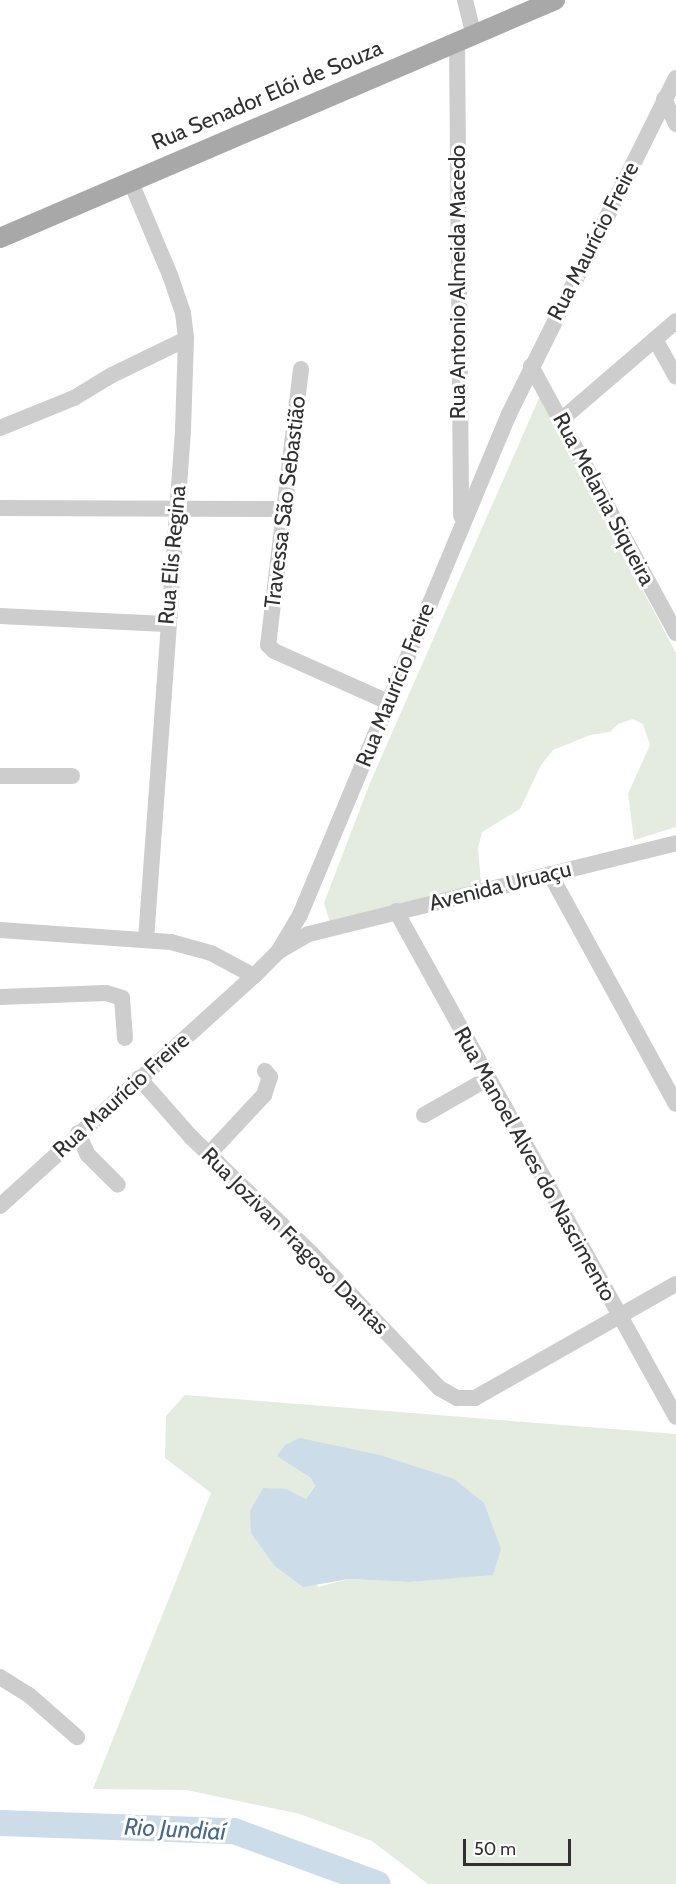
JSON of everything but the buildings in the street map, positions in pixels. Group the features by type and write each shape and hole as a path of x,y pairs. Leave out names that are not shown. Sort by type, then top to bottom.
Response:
{"main road":[{"name":"Rua Senador Elói de Souza","path":"0,238 399,64 466,40 555,0"}],"street":[{"name":"Rua Antonio Almeida Macedo","path":"461,521 465,0"},
{"name":"Rua Maurício Freire","path":"0,1206 278,952 306,900 461,521 531,366 676,78"},
{"path":"664,99 676,124"},
{"name":"Rua Elis Regina","path":"130,180 170,275 183,313 186,339 146,940"},
{"path":"561,420 676,321"},
{"path":"0,428 74,398 112,375 186,339"},
{"path":"655,339 676,377"},
{"name":"Rua Melania Siqueira","path":"531,366 669,604 676,633"},
{"name":"Travessa São Sebastião","path":"301,369 282,510 269,635 271,649 388,702"},
{"path":"0,508 282,510"},
{"path":"0,616 166,624"},
{"path":"0,776 72,776"},
{"name":"Avenida Uruaçu","path":"278,952 324,930 676,843"},
{"path":"550,874 676,1104"},
{"path":"306,900 314,926 324,930"},
{"name":"Rua Manoel Alves do Nascimento","path":"396,911 676,1417"},
{"path":"0,930 146,940 211,952 254,976"},
{"path":"0,997 106,993 122,998 125,1038"},
{"path":"209,1154 264,1095 270,1077 265,1071"},
{"name":"Rua Jozivan Fragoso Dantas","path":"139,1078 209,1154 312,1254 439,1388 457,1398 475,1398 619,1315"},
{"path":"424,1115 487,1079"},
{"path":"78,1133 88,1155 118,1185"},
{"path":"619,1315 676,1284"},
{"path":"0,1677 29,1695 77,1737"}],"shaded area":[{"path":"540,396 676,653 676,827 634,840 628,794 650,745 643,724 633,719 618,724 610,732 590,735 553,750 541,765 520,809 482,832 478,848 481,883 330,923 324,903 370,783"},
{"path":"185,1395 676,1434 676,1884 428,1884 372,1841 300,1814 187,1790 93,1789 211,1493 165,1458 166,1416","holes":["311,1478 493,1574 409,1582 349,1579 318,1587 287,1489 306,1499 315,1485"]}],"water":[{"path":"300,1438 380,1455 454,1479 484,1503 501,1549 493,1575 409,1582 349,1579 303,1587 275,1566 251,1533 250,1511 263,1488 287,1489 306,1499 315,1486 311,1478 277,1456 285,1445"}],"waterway":[{"name":"Rio Jundiaí","path":"0,1823 234,1831 378,1884"}]}
